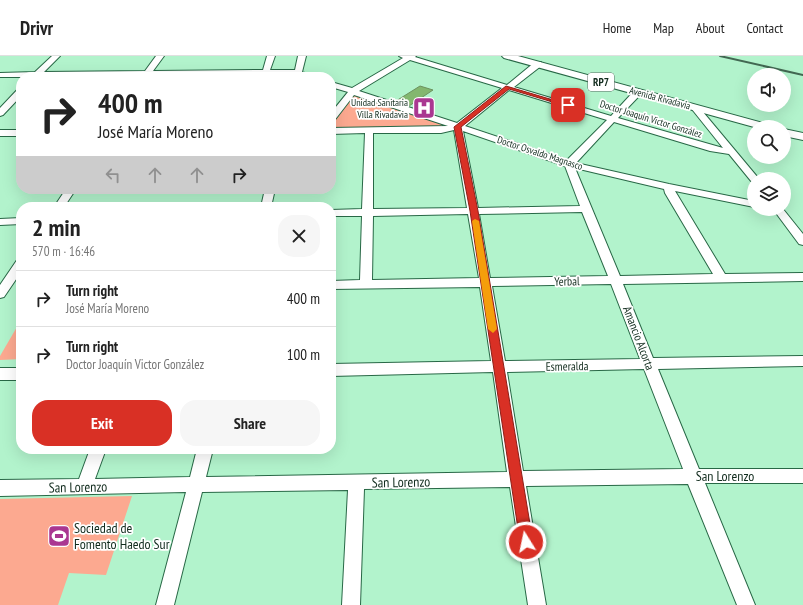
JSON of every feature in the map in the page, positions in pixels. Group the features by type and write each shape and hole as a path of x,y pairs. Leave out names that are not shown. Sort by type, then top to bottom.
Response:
{"main road":[{"name":"Avenida Rivadavia","path":"507,56 747,122"},
{"path":"791,134 803,137"}],"street":[{"path":"40,72 56,56"},
{"path":"148,72 160,56"},
{"path":"266,72 272,56"},
{"path":"299,72 302,56"},
{"path":"336,113 353,91 408,57"},
{"name":"Doctor Joaquín Victor González","path":"408,57 713,149 732,152"},
{"path":"336,131 441,130 458,127 538,64"},
{"path":"0,75 16,75"},
{"name":"Doctor Osvaldo Magnasco","path":"336,86 569,164 669,187 747,203"},
{"path":"569,164 638,92"},
{"path":"0,113 16,96"},
{"path":"0,102 16,102"},
{"path":"695,108 748,172"},
{"path":"458,127 474,211 484,283 499,366 537,605"},
{"path":"366,284 369,131"},
{"path":"0,133 16,133"},
{"name":"Amancio Alcorta","path":"569,164 746,605"},
{"path":"669,187 670,193 722,279"},
{"path":"336,213 587,210"},
{"path":"783,216 803,241"},
{"path":"0,222 16,222"},
{"path":"1,290 16,270"},
{"name":"Yerbal","path":"336,285 803,277"},
{"name":"Esmeralda","path":"336,370 803,361"},
{"path":"0,374 16,374"},
{"path":"84,486 96,454"},
{"path":"166,605 204,454"},
{"name":"San Lorenzo","path":"0,488 693,476 803,476"},
{"path":"351,605 356,483"}],"shaded area":[{"path":"351,94 458,127 336,131 336,113"},
{"path":"16,329 16,359 0,360 0,356"},
{"name":"Sociedad de Fomento Haedo Sur","path":"132,496 106,575 69,573 58,605 0,605 0,499"}],"building":[{"path":"420,86 433,90 409,106 396,101"}],"railway":[{"path":"720,56 803,75"}],"slow traffic":[{"path":"475,221 484,283 493,329"}],"place":[{"name":"Unidad Sanitaria Villa Rivadavia","path":"424,108"},
{"name":"Sociedad de Fomento Haedo Sur","path":"59,536"}],"route":[{"path":"526,542 499,366 484,283 474,211 458,127 508,87 568,105"}]}
